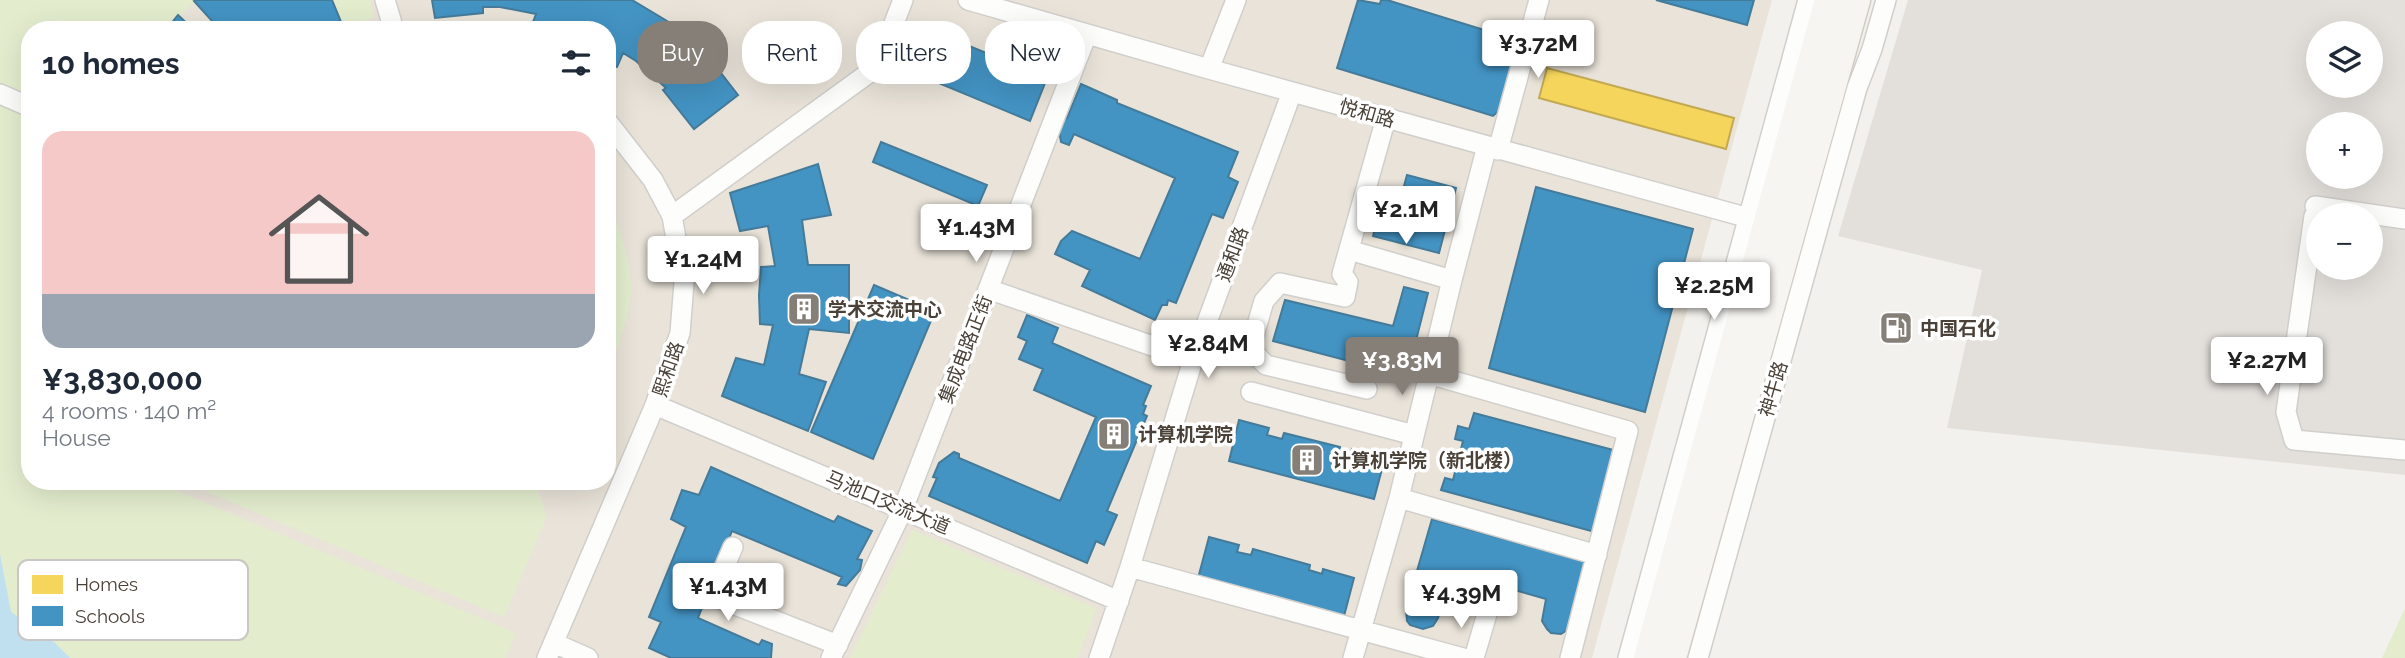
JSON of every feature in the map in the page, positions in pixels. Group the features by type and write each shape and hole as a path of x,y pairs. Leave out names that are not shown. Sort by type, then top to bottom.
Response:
{"main road":[{"path":"1648,658 1758,220 1829,0"},
{"name":"神牛路","path":"1672,658 1856,0"}],"street":[{"path":"386,0 392,21"},
{"path":"672,216 877,67 903,0"},
{"name":"悦和路","path":"968,0 1758,220"},
{"path":"1209,69 1236,0"},
{"path":"1353,658 1399,498 1451,280 1539,0"},
{"path":"1628,658 1758,220 1808,0"},
{"name":"神牛路","path":"1698,658 1857,88 1886,0"},
{"name":"集成电路正街","path":"835,651 903,509 1087,34"},
{"name":"通和路","path":"1099,658 1194,360 1292,92"},
{"path":"0,94 21,103"},
{"path":"1367,389 1266,365 1250,349 1264,301 1280,283 1345,297 1348,282 1342,274 1386,118"},
{"name":"熙和路","path":"551,651 655,405 680,333 684,283 672,216 653,180 616,133"},
{"path":"2405,219 2315,211 2286,412 2294,440 2405,450"},
{"path":"1349,250 1451,280"},
{"path":"988,289 1194,360"},
{"path":"1429,374 1628,431 1570,658"},
{"path":"1251,393 1414,435"},
{"name":"马池口交流大道","path":"655,405 1119,601"},
{"path":"1399,498 1597,555"},
{"path":"733,547 712,596 835,651"},
{"path":"1130,567 1463,658"},
{"path":"1474,658 1487,614"},
{"path":"551,651 589,658"}],"shaded area":[{"path":"0,0 1772,0 1592,658 0,658"},
{"path":"1908,0 2405,0 2405,475 1947,428 1982,270 1838,236"}],"green space":[{"path":"0,0 196,0 175,21 21,21 21,490 174,490 516,633 505,658 70,658 51,640 248,640 248,560 18,560 18,617 11,612 0,554"},
{"path":"332,0 370,0 374,17 364,21 341,21"},
{"path":"616,220 630,269 631,283 627,317 616,349"},
{"path":"537,490 547,516 504,617 205,491"},
{"path":"912,530 1096,608 1078,658 850,658"},
{"path":"2405,608 2405,658 2382,658"}],"water":[{"path":"0,554 11,612 18,617 18,640 51,640 70,658 0,658"}],"building: Homes":[{"path":"1547,68 1734,118 1726,149 1539,98"}],"building: Schools":[{"path":"332,0 341,21 212,21 194,1"},
{"path":"432,0 632,0 667,21 637,21 637,62 623,53 617,67 616,21 533,21 536,14 500,7 483,7 483,13 435,18"},
{"path":"1358,0 1380,4 1381,0 1387,0 1510,38 1504,59 1516,63 1503,107 1493,116 1337,68"},
{"path":"1656,0 1754,0 1747,25"},
{"path":"178,15 184,21 173,21"},
{"path":"971,47 985,53 985,84 1045,84 1030,121 941,84 971,84"},
{"path":"728,82 738,95 694,129 663,90 666,88 662,84"},
{"path":"1081,84 1117,100 1117,103 1238,152 1228,177 1238,182 1223,218 1212,214 1176,303 1168,300 1167,305 1162,305 1155,320 1082,286 1090,270 1055,254 1061,241 1072,231 1140,259 1175,178 1074,134 1069,145 1061,142 1059,130 1065,117 1067,118"},
{"path":"881,142 987,185 978,206 873,162"},
{"name":"学术交流中心","path":"818,164 831,215 802,220 808,265 849,265 849,333 809,329 799,374 826,382 808,431 722,396 736,358 764,365 773,325 760,324 761,267 775,266 768,226 740,231 730,193"},
{"path":"1407,175 1456,188 1439,253 1373,236 1382,203 1398,208"},
{"path":"1536,187 1693,229 1645,412 1489,368"},
{"name":"学术交流中心","path":"874,285 935,311 873,459 811,432"},
{"path":"1404,287 1428,293 1408,372 1402,375 1273,341 1285,300 1393,326"},
{"name":"计算机学院","path":"1027,315 1058,328 1052,343 1151,386 1143,405 1146,406 1143,414 1147,416 1107,511 1117,515 1104,545 1096,541 1087,563 929,496 937,478 933,477 939,463 954,452 959,454 959,458 1060,501 1096,417 1034,390 1043,369 1019,359 1027,341 1018,337"},
{"path":"1474,413 1617,451 1595,532 1441,490 1445,478 1453,480 1463,441 1455,439 1458,426 1469,429"},
{"name":"计算机学院（新北楼）","path":"1239,420 1269,428 1267,435 1282,439 1284,433 1340,447 1339,452 1350,455 1352,449 1385,458 1374,499 1229,461"},
{"path":"711,467 834,522 838,516 872,531 857,559 862,560 860,570 846,586 838,584 842,577 732,531 698,618 759,645 762,640 772,644 771,658 671,658 649,648 661,622 649,617 686,527 671,519 682,490 699,495"},
{"path":"1432,519 1588,562 1572,624 1561,634 1551,633 1542,621 1546,599 1511,589 1506,604 1484,598 1488,583 1451,572 1438,618 1433,626 1423,629 1410,625 1406,609"},
{"path":"1209,537 1239,545 1237,552 1251,555 1253,549 1310,565 1309,570 1322,574 1323,569 1354,578 1343,620 1197,582"}],"place":[{"name":"学术交流中心","path":"804,309"},
{"name":"中国石化","path":"1896,328"},
{"name":"计算机学院","path":"1114,434"},
{"name":"计算机学院（新北楼）","path":"1307,460"}]}
